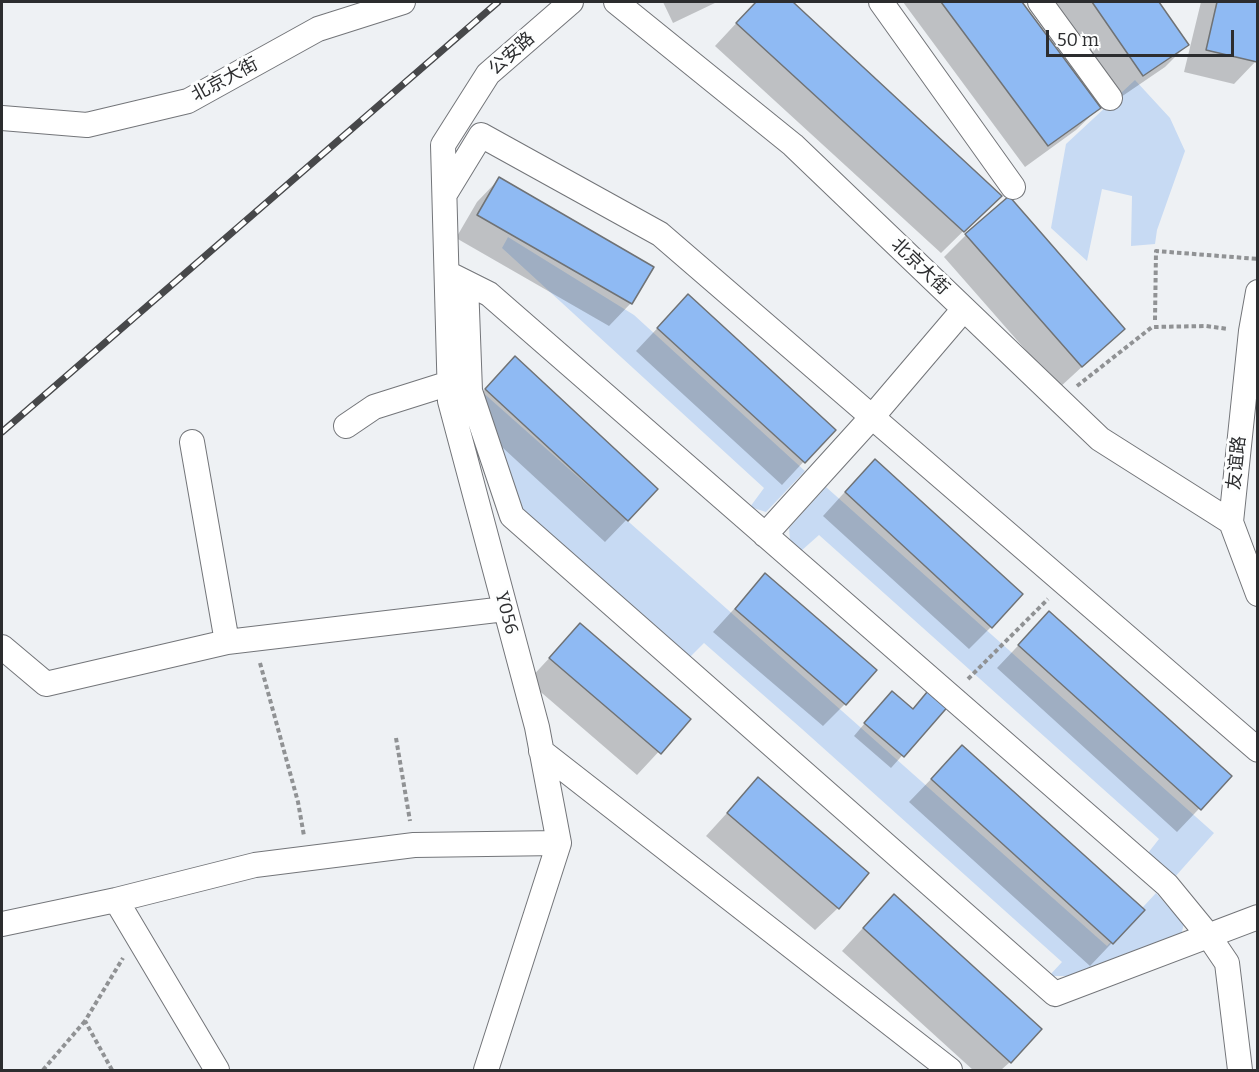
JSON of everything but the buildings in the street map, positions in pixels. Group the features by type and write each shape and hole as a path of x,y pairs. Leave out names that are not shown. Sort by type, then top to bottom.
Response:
{"street":[{"name":"北京大街","path":"2,118 87,125 188,101 318,29 403,2"},
{"name":"公安路","path":"443,145 488,74 571,2"},
{"name":"北京大街","path":"616,2 793,145 1100,440 1231,522"},
{"path":"881,2 1013,186"},
{"path":"1040,2 1110,98"},
{"path":"445,194 481,135 660,234 1257,750"},
{"name":"Y056","path":"443,145 445,194 456,278 450,401 537,727 558,843 486,1071"},
{"path":"456,278 489,294 1167,885 1208,935 1227,963 1240,1071"},
{"path":"456,278 470,391 512,516 1055,994 1257,917"},
{"name":"友谊路","path":"1257,292 1231,522 1257,594"},
{"path":"765,535 872,417 964,309"},
{"path":"346,426 374,407 450,383"},
{"path":"192,441 227,642"},
{"path":"2,647 46,684 227,642 505,609"},
{"path":"541,751 950,1071"},
{"path":"2,924 116,900 255,865 414,845 558,843"},
{"path":"116,900 216,1071"}],"path":[{"path":"1155,320 1156,251 1257,259"},
{"path":"1074,388 1152,327 1206,326 1251,331"},
{"path":"951,697 1064,583"},
{"path":"253,639 298,802 307,859"},
{"path":"396,738 414,845"},
{"path":"43,1071 85,1021 137,934"},
{"path":"85,1021 112,1071"}],"shaded area":[{"path":"1135,80 1170,118 1185,151 1157,230 1155,244 1131,246 1132,196 1102,189 1087,261 1051,228 1066,144"},
{"path":"508,237 634,315 805,471 766,512 750,507 764,488 502,248"},
{"path":"480,390 1107,946 1156,893 1184,924 1181,935 1072,976 1049,976 1062,962 704,643 687,660 518,511"},
{"path":"826,487 1214,833 1174,878 1148,853 1159,839 819,535 801,551 790,540 789,528"}],"railway":[{"path":"2,432 498,2"}]}
